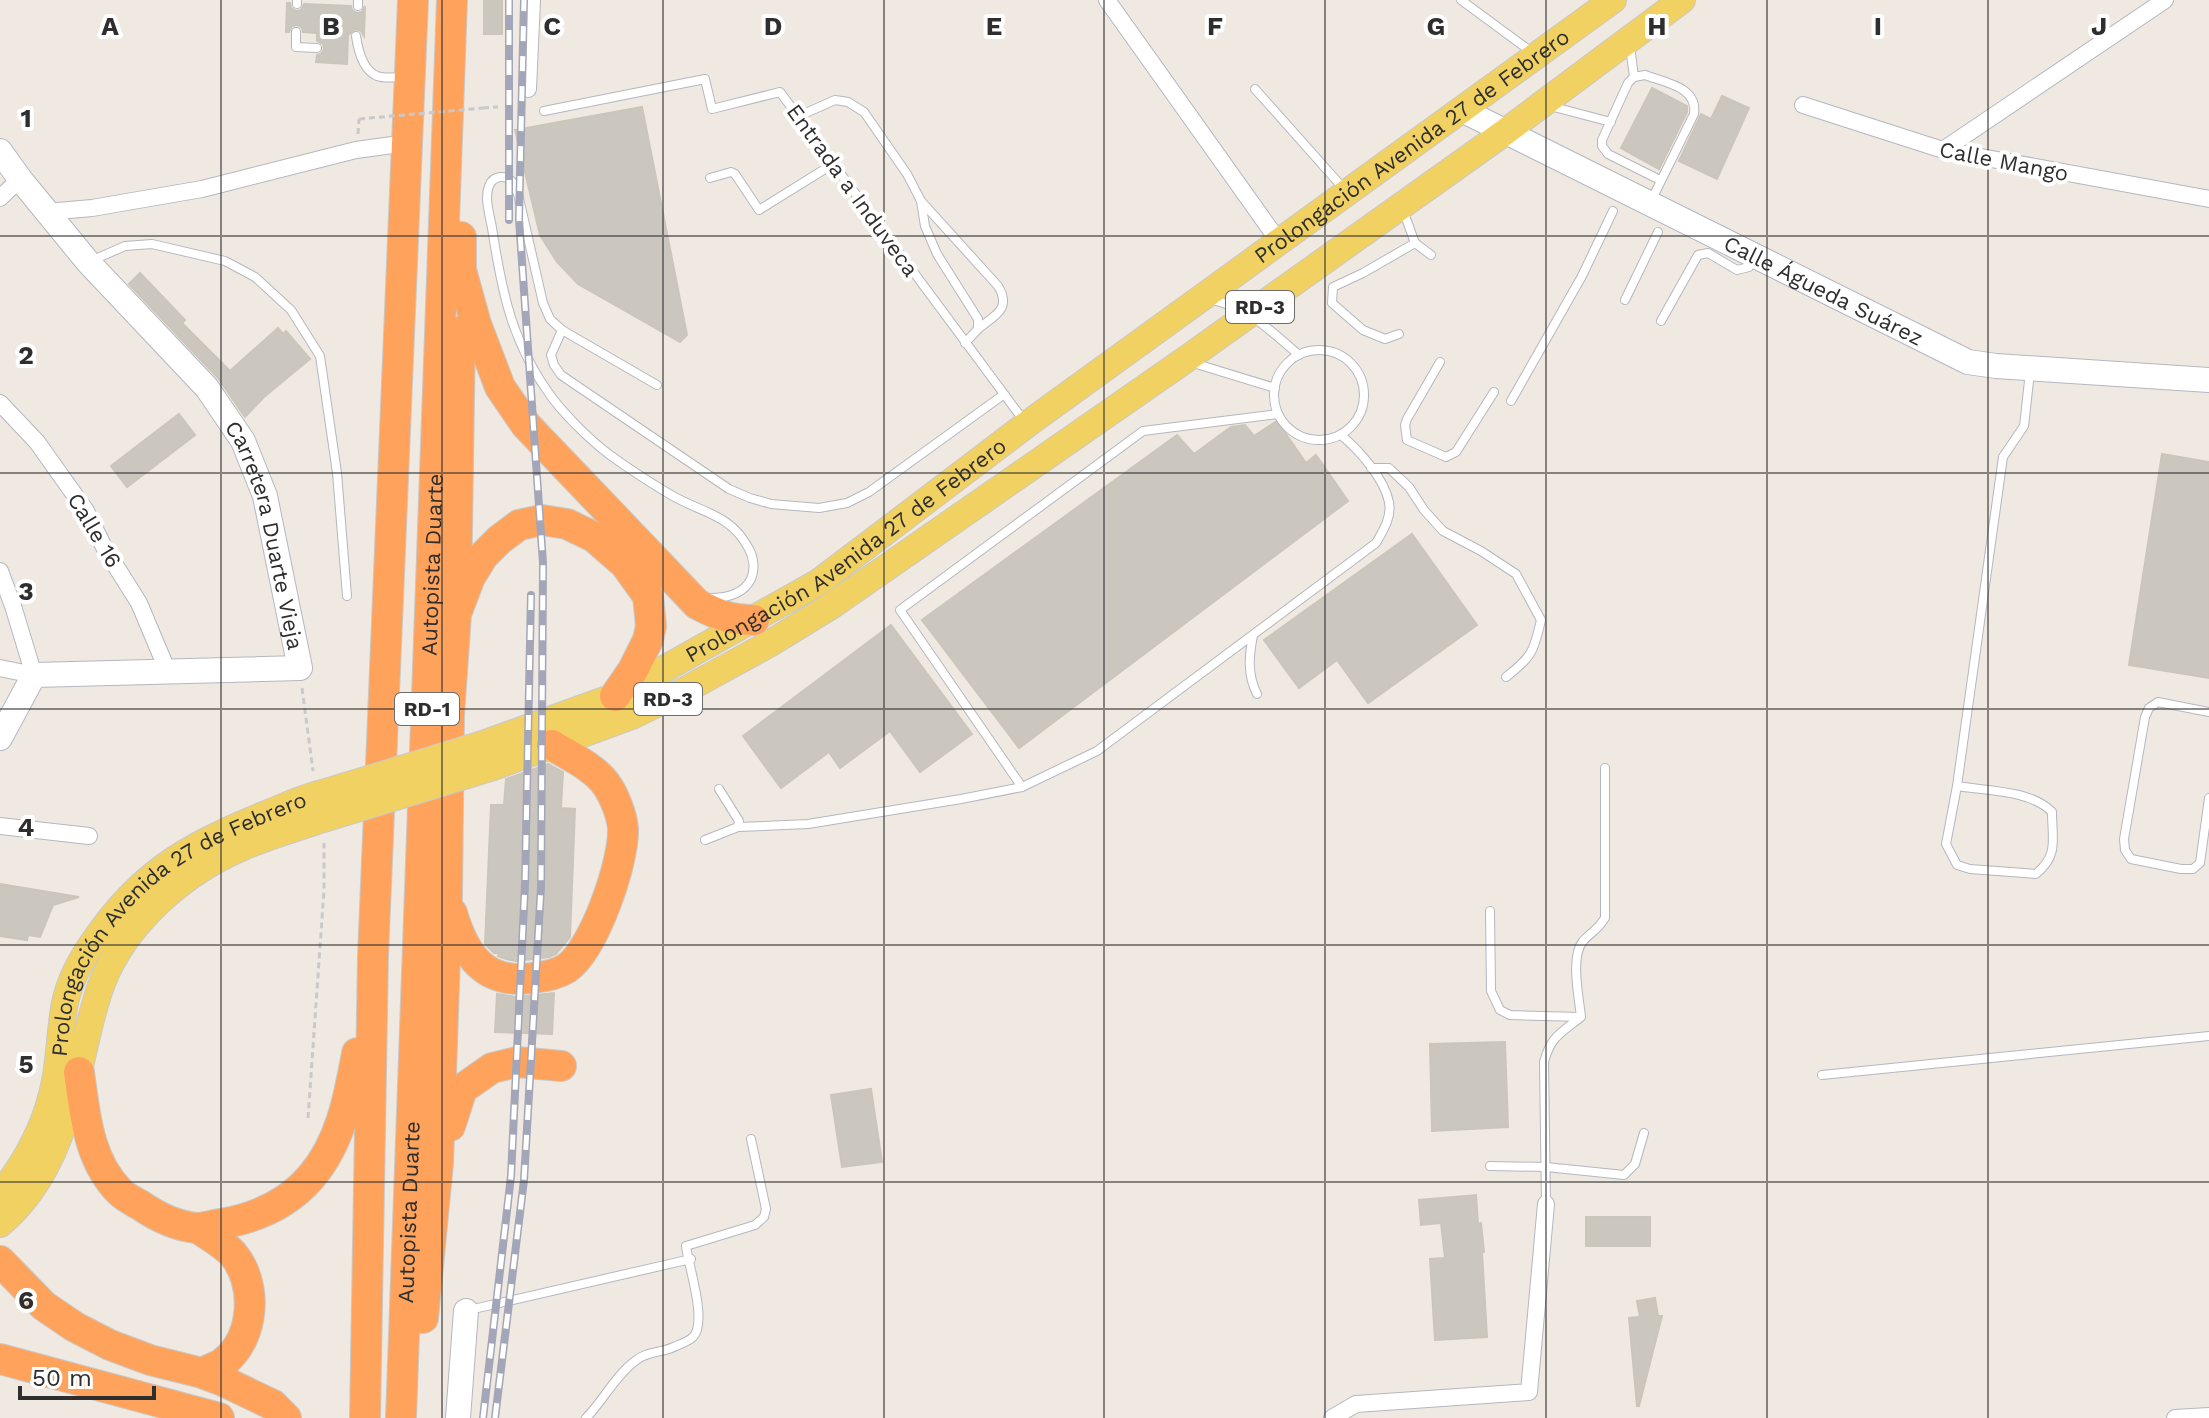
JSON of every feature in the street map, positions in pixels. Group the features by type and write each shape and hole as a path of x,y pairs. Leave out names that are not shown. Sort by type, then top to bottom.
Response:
{"highway":[{"name":"Autopista Duarte","path":"365,1418 373,956 413,0"},
{"name":"Autopista Duarte","path":"401,1418 452,0"},
{"path":"410,1418 417,1380 438,1163 447,896 449,715 456,614 461,209 448,132"},
{"path":"461,270 500,387 526,425 697,604 732,620 754,620"},
{"path":"456,614 470,577 483,556 519,525 542,520 567,524 594,537 640,582 651,609 648,640 615,696"},
{"path":"447,896 459,937 469,954 502,979 549,976 567,967 583,952 598,922 619,864 623,828 606,783 552,745"},
{"path":"79,1072 89,1136 120,1192 175,1223 198,1228 238,1221 272,1209 293,1195 312,1176 341,1125 349,1101 373,956"},
{"path":"438,1163 462,1089 492,1068 517,1062 561,1066"},
{"path":"198,1228 232,1252 243,1270 251,1299 246,1328 238,1347 223,1363 202,1373"},
{"path":"0,1261 44,1306 75,1327 150,1360 202,1373 273,1405 286,1418"},
{"path":"0,1359 219,1418"}],"main road":[{"name":"Prolongación Avenida 27 de Febrero","path":"2,1223 35,1186 62,1133 97,998 114,959 135,927 170,893 206,865 321,813 516,745 615,696 819,582 1026,425 1613,0"},
{"name":"Prolongación Avenida 27 de Febrero","path":"516,745 552,745 634,715 769,644 831,606 1251,314 1505,132 1682,0"},
{"name":"Calle Águeda Suárez","path":"1462,110 1968,362 2209,380"},
{"name":"Carretera Duarte Vieja","path":"0,151 88,262 207,388 243,441 265,496 300,668 34,675"},
{"path":"992,452 1014,480"},
{"path":"0,738 34,675"},
{"name":"Prolongación Avenida 27 de Febrero","path":"0,1195 19,1171 40,1134 55,1083 65,1000 83,957 115,911 155,872 194,846 238,825 321,813"},
{"path":"458,1418 466,1311"}],"street":[{"path":"528,89 532,0"},
{"path":"1107,0 1280,243"},
{"path":"1943,150 2165,0"},
{"name":"Calle Mango","path":"1803,105 1943,150 2209,199"},
{"path":"47,212 92,208 202,189 356,150 407,143"},
{"path":"0,198 20,179"},
{"name":"Calle 16","path":"0,403 37,442 86,511 105,549 139,603 168,672"},
{"path":"0,571 34,675 0,668"},
{"path":"0,826 89,836"},
{"path":"1332,1418 1356,1404 1529,1392 1546,1204"},
{"path":"2175,1418 2209,1416"}],"lane":[{"path":"1461,0 1537,56"},
{"path":"296,32 296,47 317,48"},
{"path":"356,36 358,51 374,75 382,78 410,77"},
{"path":"1629,39 1634,77"},
{"path":"347,50 358,51"},
{"path":"1650,204 1694,114 1694,100 1689,92 1645,75 1634,77 1628,83 1602,140 1604,151 1660,180"},
{"name":"Entrada a Induveca","path":"544,111 705,79 712,109 780,92 1026,425"},
{"path":"1255,89 1347,193"},
{"path":"799,116 835,100 848,102 864,112 907,174 921,201 998,286 1004,295 1002,309 965,343"},
{"path":"1542,104 1611,122"},
{"path":"710,178 731,172 735,174 758,210 833,164"},
{"path":"657,385 562,330 550,319 543,303 513,182 498,177 490,182 488,201 500,278 511,321 529,360 554,399 608,454 674,496 727,521 744,539 753,557 753,576 744,589 727,598 707,598 686,592"},
{"path":"921,201 925,226 937,254 978,319 978,329"},
{"path":"1401,205 1415,243 1431,255"},
{"path":"1511,401 1582,276 1613,211"},
{"path":"1625,300 1658,232"},
{"path":"1399,334 1385,339 1363,330 1332,303 1333,287 1415,243"},
{"path":"88,262 125,246 152,244 225,261 255,277 291,310 320,356 337,473 347,596"},
{"path":"1661,321 1698,255 1708,253 1737,270 1749,267 1756,257"},
{"path":"1202,298 1227,303 1251,314 1299,355"},
{"path":"562,330 551,355 561,375 729,489 771,504 819,508 847,503 869,492 1003,395"},
{"path":"1324,350 1339,355 1353,365 1362,378 1365,395 1362,411 1354,425 1341,435 1327,440 1312,440 1286,426 1274,401 1275,388 1283,369 1299,355 1324,350"},
{"path":"1185,360 1275,388"},
{"path":"1440,362 1407,419 1407,440 1446,457 1456,452 1494,392"},
{"path":"1957,786 2030,797 2044,803 2052,812 2053,856 2046,866 2036,874 1970,869 1957,865 1946,844 1957,786 2003,457 2024,426 2031,367"},
{"path":"1022,787 900,610 1143,431 1278,414"},
{"path":"705,840 738,827 808,824 1022,787 1097,751 1376,543 1387,524 1389,502 1371,468 1358,450 1341,435"},
{"path":"1371,468 1389,468 1409,487 1443,531 1516,574 1541,620 1534,650 1522,665 1506,677"},
{"path":"1253,634 1248,659 1257,694"},
{"path":"2209,712 2158,702 2149,708 2124,839 2125,850 2131,859 2193,869 2200,863 2209,798"},
{"path":"1581,1017 1576,963 1578,953 1583,942 1599,929 1605,918 1605,768"},
{"path":"719,789 739,821 738,827"},
{"path":"1490,911 1491,991 1500,1010 1510,1015 1581,1017"},
{"path":"1546,1204 1544,1062 1555,1037 1581,1017"},
{"path":"1822,1075 2209,1036"},
{"path":"1490,1166 1546,1167 1624,1175 1635,1164 1644,1133"},
{"path":"586,1418 638,1358 670,1349 694,1337 699,1313 687,1245 755,1225 764,1217 766,1209 751,1139"},
{"path":"466,1311 691,1259"}],"path":[{"path":"359,119 498,107"},
{"path":"300,668 321,813 324,890 308,1118"}],"building":[{"path":"484,0 502,0 502,34 484,34"},
{"path":"287,3 296,11 301,10 304,4 351,6 357,13 362,12 365,6 364,36 356,29 348,35 347,64 316,62 317,55 324,49 323,44 317,41 317,33 303,32 297,25 286,32"},
{"path":"1652,88 1687,106 1687,112 1659,169 1621,148"},
{"path":"1722,96 1749,108 1717,179 1679,161 1701,114 1711,119"},
{"path":"642,107 687,335 680,342 578,284 557,262 540,235 515,130"},
{"path":"140,273 185,320 182,323 230,371 278,328 283,334 286,331 310,359 245,417 218,378 129,284"},
{"path":"179,414 195,435 127,487 111,466"},
{"path":"1277,421 1306,463 1316,455 1348,501 1019,748 922,620 1177,435 1194,454 1231,427 1245,425 1254,436"},
{"path":"2162,454 2209,462 2209,678 2129,665"},
{"path":"1412,534 1477,625 1368,703 1337,660 1299,688 1264,640"},
{"path":"891,625 972,734 920,772 890,731 840,768 829,752 781,788 743,736"},
{"path":"548,764 563,772 561,808 575,809 570,937 556,954 516,961 498,956 499,953 494,953 485,944 491,805 504,805 506,779"},
{"path":"0,884 79,897 53,905 40,937 28,935 27,940 0,936"},
{"path":"554,993 552,1034 495,1032 497,994 516,997"},
{"path":"1505,1042 1508,1127 1432,1131 1430,1044"},
{"path":"871,1089 882,1162 842,1167 831,1095"},
{"path":"1476,1195 1484,1252 1487,1337 1435,1340 1430,1259 1445,1258 1441,1223 1421,1225 1419,1200"},
{"path":"1586,1217 1650,1217 1650,1246 1586,1246"},
{"path":"1655,1298 1658,1316 1662,1316 1637,1406 1629,1318 1640,1317 1637,1301"}],"railway":[{"path":"509,0 509,220"},
{"path":"495,1418 524,1180 541,887 543,563 519,219 524,0"},
{"path":"483,1418 511,1176 525,884 531,595"}]}
